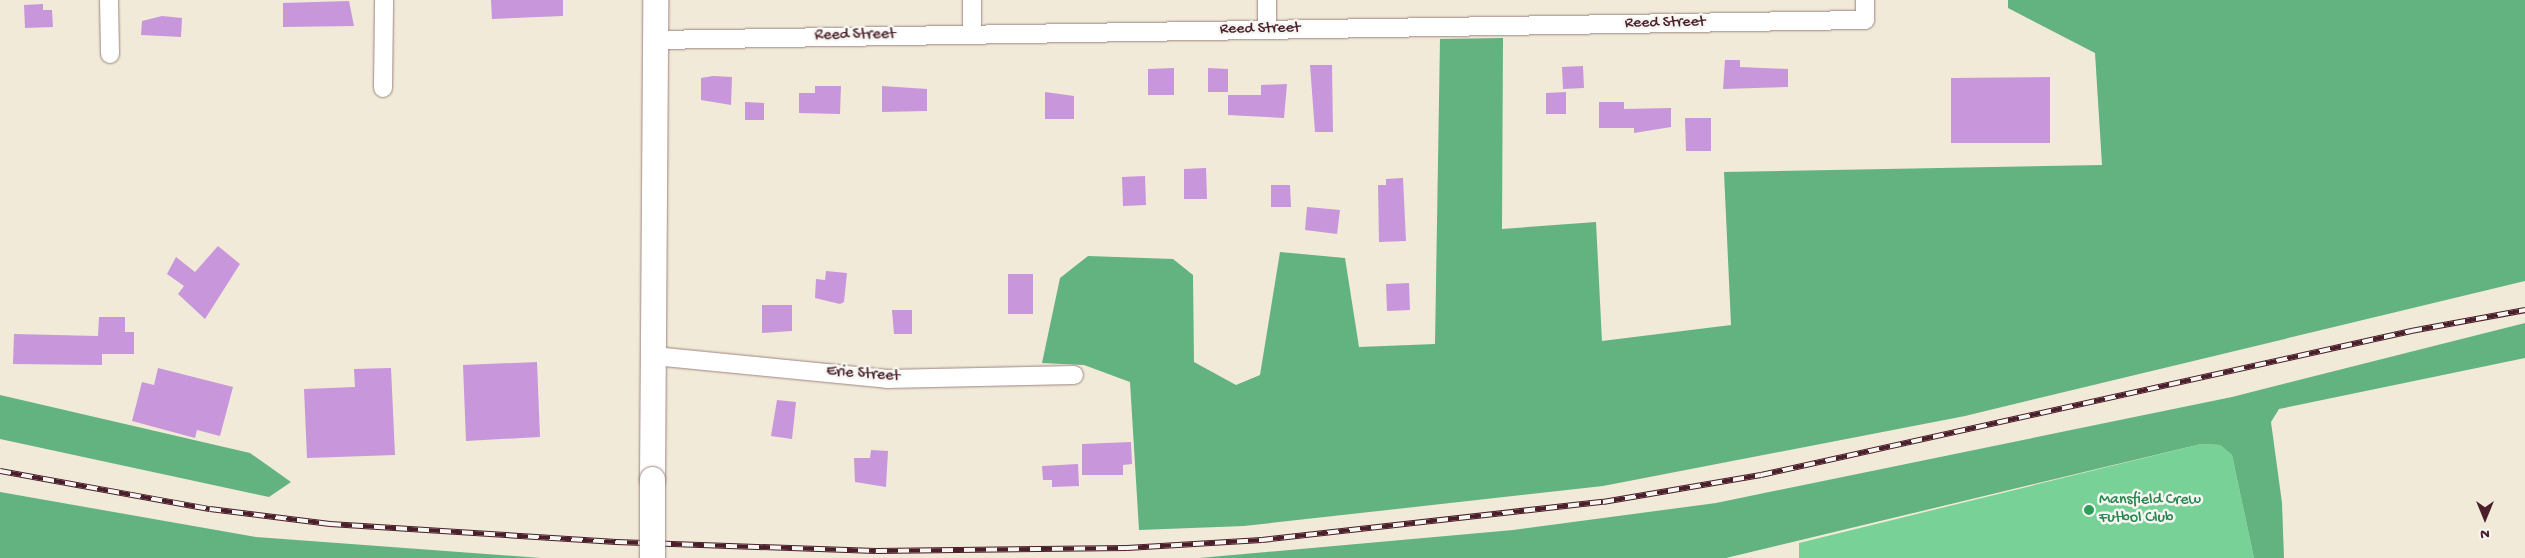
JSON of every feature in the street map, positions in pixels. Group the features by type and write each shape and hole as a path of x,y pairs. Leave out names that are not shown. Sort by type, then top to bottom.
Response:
{"main road":[{"path":"652,558 655,0"}],"street":[{"path":"109,0 110,54"},
{"path":"383,88 384,0"},
{"path":"972,0 972,35"},
{"path":"1267,0 1267,30"},
{"name":"Reed Street","path":"655,40 1865,20 1865,0"},
{"name":"Erie Street","path":"654,356 887,378 1074,375"}],"green space":[{"path":"2008,0 2525,0 2525,281 1965,416 1603,486 1244,526 1139,530 1130,382 1084,365 1042,363 1060,278 1088,256 1173,259 1193,275 1194,362 1236,385 1260,375 1280,252 1345,258 1359,347 1435,344 1440,39 1503,38 1502,229 1596,222 1602,341 1731,325 1724,172 2102,165 2095,53 2008,8"},
{"path":"2525,323 2525,358 2279,409 2271,422 2282,503 2284,558 2254,558 2232,455 2220,445 2201,444 1726,558 1199,558 1513,530 1716,503 2232,397"},
{"path":"0,395 250,453 291,482 269,497 0,439"},
{"name":"Mansfield Crew Futbol Club","path":"2201,444 2220,445 2232,455 2254,558 1799,558 1799,543"},
{"path":"0,492 256,537 541,558 0,558"}],"building":[{"path":"491,0 563,0 563,16 492,19"},
{"path":"349,1 354,26 283,27 283,3"},
{"path":"43,4 43,10 52,10 53,27 25,28 24,5"},
{"path":"162,16 182,18 181,37 141,35 142,21"},
{"path":"1725,60 1740,60 1740,67 1788,69 1788,87 1723,89"},
{"path":"1310,65 1332,65 1333,132 1315,132"},
{"path":"1583,66 1584,88 1563,89 1562,67"},
{"path":"1174,68 1174,95 1148,95 1148,69"},
{"path":"1208,68 1228,69 1228,92 1208,92"},
{"path":"713,76 732,77 731,105 701,100 701,78"},
{"path":"2050,77 2050,143 1951,143 1951,78"},
{"path":"1287,84 1284,118 1228,115 1228,95 1261,95 1261,85"},
{"path":"815,86 841,86 840,114 799,113 799,93 815,93"},
{"path":"882,86 927,89 927,111 882,112"},
{"path":"1045,92 1074,96 1074,119 1045,119"},
{"path":"1566,92 1566,114 1546,114 1546,93"},
{"path":"745,102 764,103 764,120 745,120"},
{"path":"1599,102 1624,102 1624,109 1671,108 1671,127 1634,133 1634,128 1599,128"},
{"path":"1685,118 1711,118 1711,151 1686,151"},
{"path":"1206,168 1207,199 1184,199 1184,169"},
{"path":"1145,176 1146,205 1123,206 1122,177"},
{"path":"1403,178 1406,241 1379,242 1378,185 1386,185 1386,179"},
{"path":"1271,185 1290,185 1291,207 1271,207"},
{"path":"1307,207 1340,210 1337,234 1305,230"},
{"path":"218,246 240,264 205,319 178,294 184,286 167,274 176,257 195,272"},
{"path":"826,271 847,273 844,302 840,304 815,298 816,279 825,280"},
{"path":"1008,274 1033,274 1033,314 1008,314"},
{"path":"1409,283 1410,310 1387,311 1386,284"},
{"path":"762,305 792,305 792,331 762,333"},
{"path":"892,310 912,310 912,334 894,334"},
{"path":"99,317 125,317 125,332 134,332 134,354 102,354 102,365 13,364 14,334 98,336"},
{"path":"537,362 540,437 466,441 463,365"},
{"path":"158,368 233,387 220,436 197,430 195,438 132,421 142,382 154,385"},
{"path":"391,368 395,455 307,458 304,389 355,387 354,369"},
{"path":"777,400 796,402 792,439 771,436"},
{"path":"1131,442 1132,464 1123,465 1123,475 1082,475 1082,444"},
{"path":"871,450 888,451 886,487 855,482 854,458 870,458"},
{"path":"1078,464 1079,486 1052,487 1052,480 1043,480 1042,466"}],"railway":[{"path":"0,471 210,509 330,524 616,542 876,551 1127,548 1262,540 1603,502 1761,475 2411,331 2525,310"}],"place":[{"name":"Mansfield Crew Futbol Club","path":"2089,510"}]}
